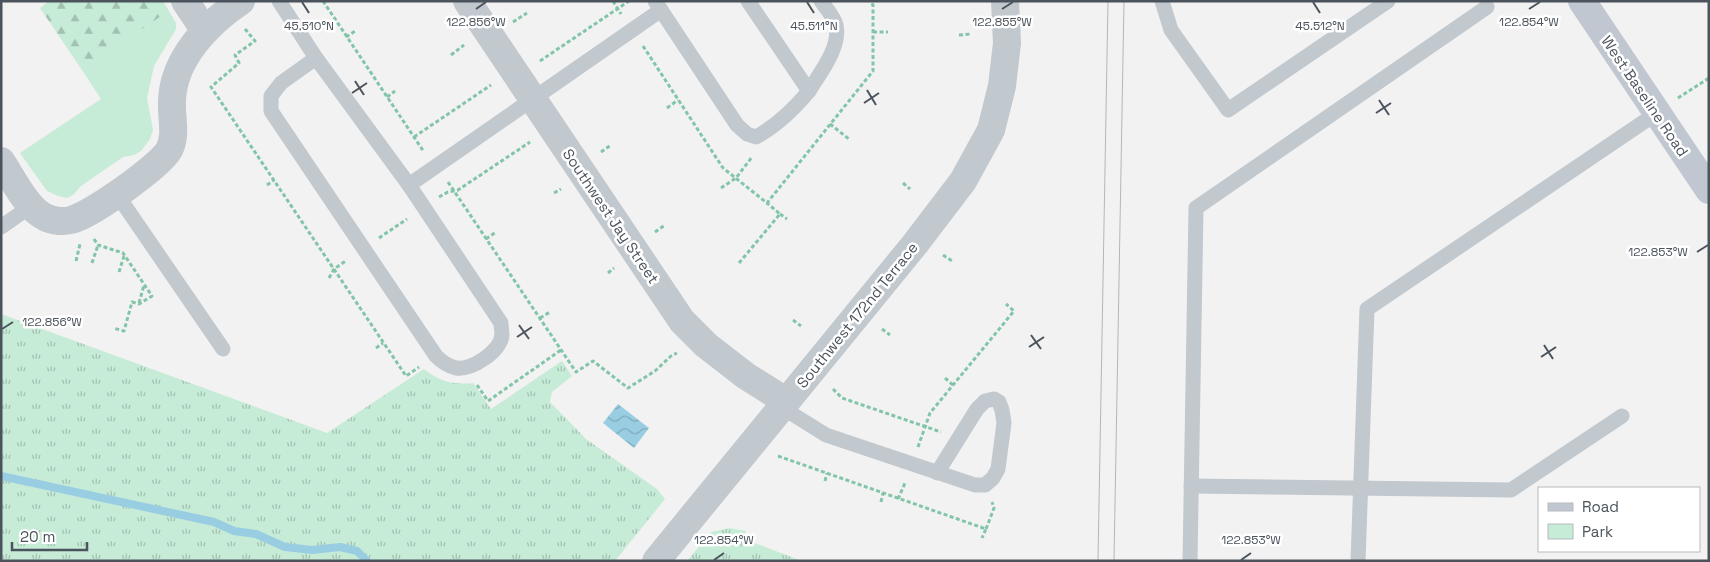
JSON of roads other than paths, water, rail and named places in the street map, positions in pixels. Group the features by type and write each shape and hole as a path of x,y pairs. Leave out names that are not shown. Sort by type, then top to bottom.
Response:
{"main road":[{"name":"West Baseline Road","path":"1582,1 1709,190"}],"street":[{"path":"185,1 205,31"},
{"path":"1,161 33,210 45,218 56,221 70,220 86,214 142,177 168,151 174,137 171,119 172,98 177,74 205,31 215,20 241,1"},
{"name":"Southwest Jay Street","path":"467,1 682,321 714,352 784,404"},
{"name":"Southwest 172nd Terrace","path":"656,561 964,182 991,130 1002,86 1007,44 1005,1"}],"lane":[{"path":"279,1 316,58 409,185 501,323 502,336 495,348 483,360 471,366 458,368 446,365 436,356 271,111 271,96 281,83 316,58"},
{"path":"748,1 809,91"},
{"path":"409,185 632,31 658,6 737,125 747,134 756,137 769,130 793,110 809,91 831,54 837,33 836,23 821,1"},
{"path":"1162,1 1171,30 1228,110 1388,1"},
{"path":"1190,561 1196,208 1487,8"},
{"path":"1358,561 1367,309 1657,113"},
{"path":"116,194 223,349"},
{"path":"1,227 30,205"},
{"path":"784,404 826,435 938,473 975,485 985,485 993,478 998,469 1004,423 999,402 994,399 985,401 977,409 938,473"},
{"path":"1191,486 1511,490 1622,416"}],"water":[{"path":"618,404 649,428 634,448 603,423"}],"waterway":[{"path":"1,476 214,522 234,531 256,534 285,547 312,550 340,547 357,551 367,561"}],"tram line":[{"path":"1098,561 1108,1"},
{"path":"1114,561 1124,1"}]}
